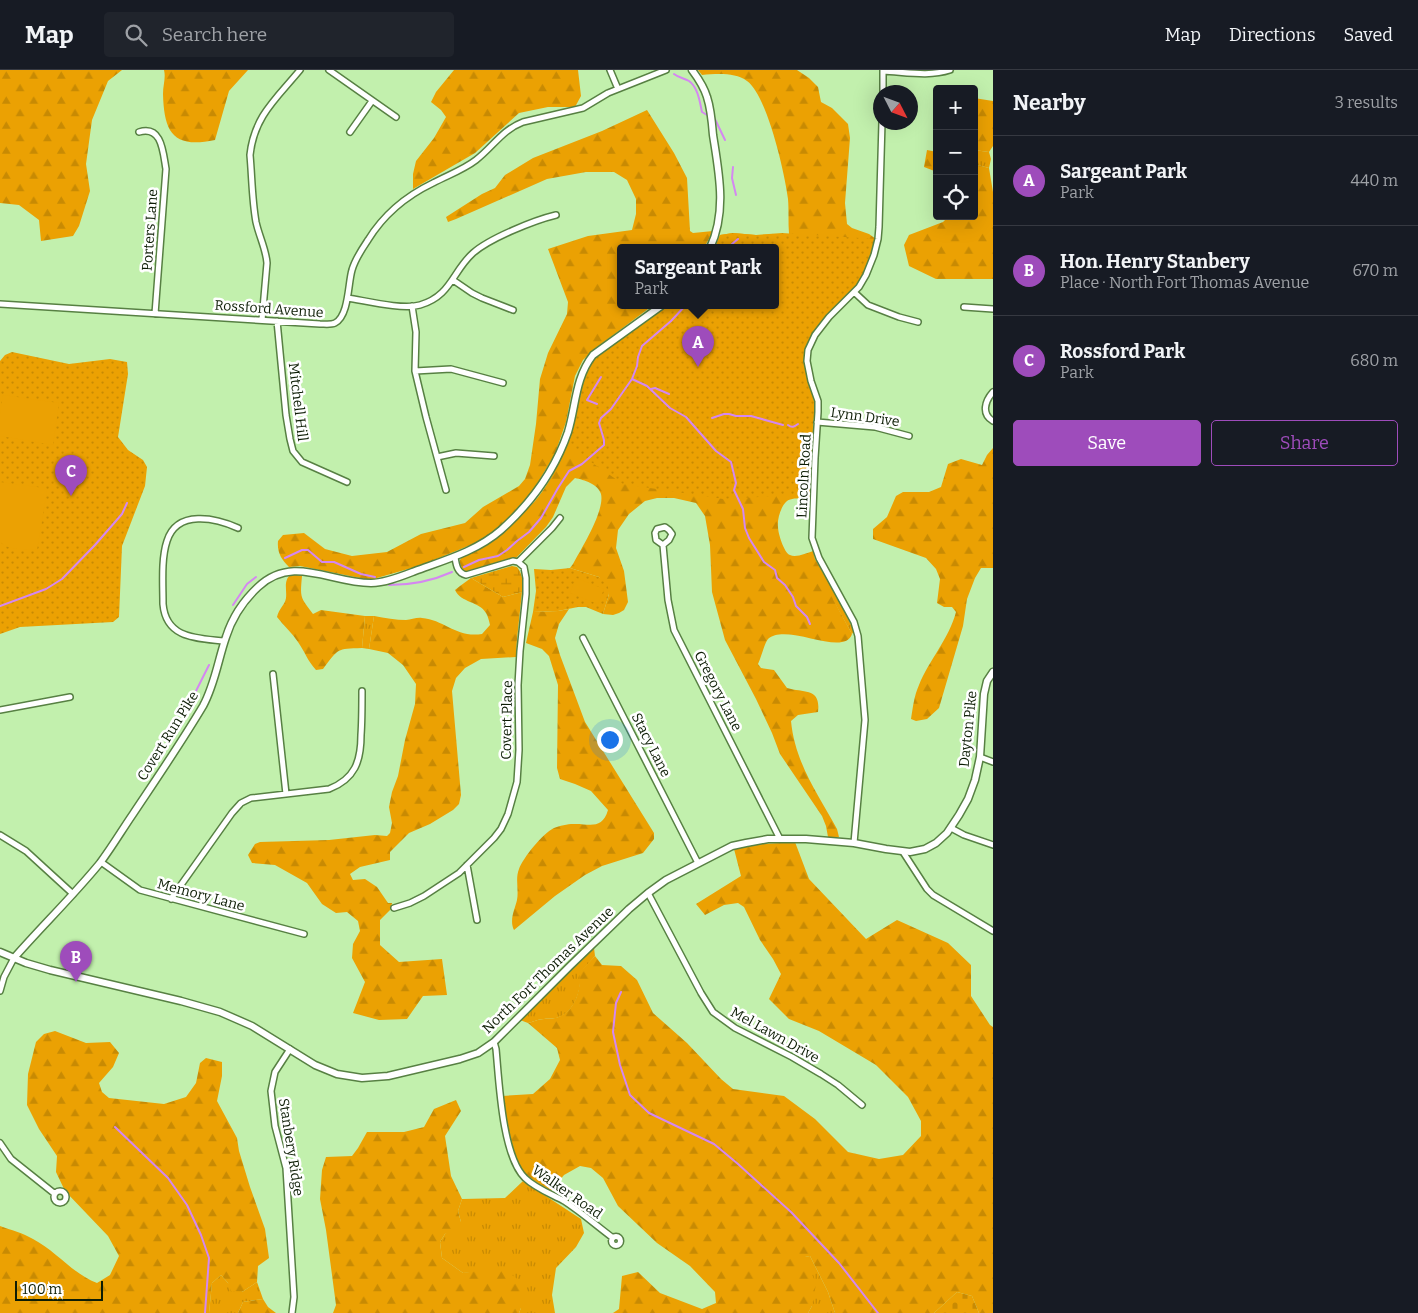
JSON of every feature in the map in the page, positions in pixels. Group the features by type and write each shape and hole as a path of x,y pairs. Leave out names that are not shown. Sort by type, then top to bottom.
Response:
{"street":[{"path":"262,320 267,255 255,214 251,148 255,130 261,118 300,70"},
{"path":"329,70 396,117"},
{"path":"610,70 618,89"},
{"name":"Rossford Avenue","path":"0,304 332,324 341,318 348,298 350,276 355,262 373,232 395,207 412,194 459,171 476,160 499,137 517,124 583,108 608,93 666,70"},
{"path":"692,70 704,89 707,98 717,154 720,211 718,229 712,244"},
{"path":"883,85 883,71 926,73 950,70"},
{"path":"350,132 372,101"},
{"name":"Porters Lane","path":"139,132 146,130 154,133 160,142 166,169 155,314"},
{"name":"Lincoln Road","path":"854,843 864,742 864,702 858,636 854,622 819,558 812,538 818,401 807,361 808,350 815,335 854,292 866,275 874,255 878,239 882,130"},
{"path":"348,298 412,306 431,300 439,296 446,289 468,258 480,248 533,222 556,215"},
{"path":"453,280 474,294 513,310"},
{"path":"854,292 868,305 898,318 918,322"},
{"path":"412,306 416,332 415,371 446,490"},
{"path":"964,307 993,310"},
{"name":"Covert Run Pike","path":"14,958 101,862 160,775 204,704 213,683 224,641 233,620 250,595 261,584 280,573 292,570 357,581 375,582 455,557 476,548 490,539 513,518 538,489 553,465 567,434 581,375 592,355 657,309"},
{"name":"Mitchell Hill","path":"277,321 286,415 293,451 302,462 347,482"},
{"path":"415,371 451,369 503,383"},
{"path":"993,392 986,404 985,414 993,421"},
{"name":"Lynn Drive","path":"818,422 875,427 909,436"},
{"path":"437,457 456,453 494,456"},
{"path":"224,641 189,636 175,630 170,624 163,612 165,550 169,535 173,529 187,520 208,518 226,522 238,528"},
{"path":"455,557 456,566 459,571 466,575 513,561 518,562 560,518"},
{"name":"Gregory Lane","path":"663,545 668,600 674,630 780,839"},
{"name":"Covert Place","path":"394,908 410,903 441,886 467,865 498,834 508,814 517,782 518,685 526,594 524,568 518,562"},
{"name":"Stacy Lane","path":"583,638 698,863"},
{"name":"Dayton Pike","path":"854,843 903,852 916,851 936,843 950,828 968,799 974,780 980,757 984,694 987,682 993,672"},
{"path":"273,674 286,794"},
{"path":"171,899 241,803 251,798 328,789 340,784 352,771 358,762 361,752 362,691"},
{"path":"0,710 70,696"},
{"path":"980,757 993,762"},
{"path":"950,828 993,845"},
{"path":"0,835 26,851 73,894"},
{"name":"North Fort Thomas Avenue","path":"0,952 46,969 186,1002 220,1012 252,1026 330,1073 353,1077 376,1077 406,1073 478,1053 494,1042 570,966 648,893 666,880 698,863 734,846 746,843 780,839 854,843"},
{"path":"903,852 926,889 993,931"},
{"name":"Memory Lane","path":"101,862 140,890 304,934"},
{"path":"467,865 477,920"},
{"name":"Mel Lawn Drive","path":"648,893 713,1012 735,1028 792,1057 838,1084 862,1105"},
{"path":"0,991 4,977 14,958"},
{"name":"Walker Road","path":"494,1042 502,1110 510,1149 518,1169 527,1180 576,1210 613,1238"},
{"name":"Stanbery Ridge","path":"290,1049 275,1072 271,1091 275,1126 286,1168 294,1298 292,1313"},
{"path":"0,1143 11,1159 55,1194"}],"green space":[{"path":"0,70 122,70 108,81 92,120 86,164 90,191 79,226 73,236 41,241 39,220 19,205 0,203"},
{"path":"164,70 248,70 229,91 215,140 189,142 174,135 169,128 164,107"},
{"path":"454,70 578,70 581,96 575,107 548,107 519,113 475,153 413,189 413,174 416,161 434,138 446,117 431,102 436,92"},
{"path":"698,70 797,70 809,78 818,87 821,102 832,108 848,124 850,138 845,203 847,224 876,239 841,303 825,316 806,345 801,361 814,402 810,479 811,498 787,501 781,509 778,524 780,538 790,555 801,555 813,551 815,559 838,598 833,599 852,634 847,640 838,643 788,634 777,635 768,639 758,664 761,668 774,670 787,688 806,691 817,699 818,712 798,715 791,721 793,736 808,778 837,829 839,837 828,837 822,816 780,754 756,699 725,640 712,592 710,545 705,516 696,503 674,498 657,498 645,501 629,514 618,530 616,548 624,571 628,602 624,610 613,615 603,614 609,594 599,577 570,568 592,530 601,501 601,494 597,488 582,480 575,478 566,487 553,517 546,527 515,559 468,572 464,571 460,563 464,555 491,543 535,501 544,489 564,451 580,396 581,398 607,367 587,371 598,355 664,309 779,309 779,244 717,244 720,235 733,233 756,235 789,234 786,187 774,136 761,102 747,81 731,75 702,75"},
{"path":"978,99 993,101 993,146 989,152 978,151"},
{"path":"647,110 687,178 690,231 693,233 713,231 706,244 617,244 617,309 648,309 583,360 575,376 566,422 555,454 534,489 493,533 473,544 422,565 370,580 300,566 289,567 278,549 278,541 283,535 304,533 325,549 352,556 387,552 421,534 465,523 483,507 519,486 525,479 530,465 540,379 548,353 567,314 568,302 548,249 588,236 632,230 636,214 636,199 627,180 614,172 586,172 547,179 448,222 446,217 495,188 505,175 533,158 602,131"},
{"path":"927,150 933,151 933,170 924,167"},
{"path":"978,151 989,152 991,159 989,168 978,165"},
{"path":"978,165 989,168 993,192 993,279 936,279 909,266 904,245 909,235 945,220 978,220"},
{"path":"733,233 756,235 782,233 876,239 861,280 847,298 815,330 804,353 805,367 814,405 811,494 723,499 623,484 566,445 586,376 598,355 664,309 779,309 779,244 717,244 720,235"},
{"path":"12,352 69,364 110,359 127,362 128,374 118,437 128,450 143,460 147,467 145,486 122,546 119,617 113,622 20,627 0,634 0,361 5,355"},
{"path":"3,395 59,403 53,445 0,436 0,414"},
{"path":"993,448 993,568 981,568 975,578 967,599 963,626 939,708 927,719 916,721 911,719 917,689 949,631 956,612 952,607 944,607 937,603 940,579 936,569 926,558 873,539 873,529 887,517 896,496 903,492 929,492 941,487 948,464 961,459 982,465"},
{"path":"0,482 44,488 47,491 37,550 13,548 0,542"},
{"path":"512,566 517,567 520,573 522,592 503,597 471,578"},
{"path":"570,568 599,577 608,586 609,594 603,614 586,607 533,612 536,591 534,569"},
{"path":"291,574 302,576 302,597 313,614 321,610 365,616 362,648 339,651 323,669 316,670 296,639 277,617 285,600 286,582"},
{"path":"471,578 503,597 522,592 516,657 481,659 465,668 456,678 452,691 461,795 459,804 453,810 430,824 409,833 390,852 390,860 360,867 350,874 353,880 365,879 377,887 388,903 392,903 391,909 380,920 380,945 399,962 442,959 447,995 423,996 407,1019 379,1020 353,1013 365,982 352,958 353,944 360,931 358,921 347,912 336,913 322,904 307,883 275,865 252,863 248,855 255,844 260,842 329,840 375,835 387,836 390,833 392,823 389,807 415,704 416,684 403,665 388,653 369,649 374,616 402,620 430,619 458,631 473,635 482,634 490,625 486,613 479,606 461,597 455,590"},
{"path":"576,578 604,589 598,604 570,593"},
{"path":"832,598 838,598 854,631 852,634"},
{"path":"569,609 559,624 555,638 560,655 585,722 654,833 654,839 643,853 602,866 585,875 555,896 514,930 512,918 517,900 518,873 521,864 539,840 554,828 564,825 598,823 602,821 608,810 591,791 560,779 557,768 558,685 549,656 542,649 526,643 533,612"},
{"path":"365,616 374,616 369,649 362,648"},
{"path":"795,842 809,879 866,939 897,920 948,943 971,965 971,996 993,1027 993,1313 979,1313 972,1296 957,1292 934,1313 835,1313 828,1292 810,1256 805,1257 816,1284 812,1306 808,1313 613,1313 619,1309 622,1276 638,1272 660,1293 702,1309 716,1303 715,1292 690,1266 657,1243 618,1206 603,1178 591,1168 580,1166 564,1175 551,1191 528,1176 522,1170 518,1161 511,1139 502,1096 533,1094 550,1079 560,1060 557,1048 528,1023 540,1019 555,1018 567,1012 578,994 579,973 595,956 602,965 621,966 637,980 653,1013 687,1043 733,1089 784,1096 815,1119 848,1152 879,1159 903,1155 921,1136 921,1121 908,1097 876,1065 819,1031 789,1019 769,999 781,974 760,940 744,907 738,903 724,905 705,915 696,904 741,876 734,849 761,844"},
{"path":"594,948 595,956 580,973 578,994 568,1012 556,1018 540,1019 528,1023 520,1020"},
{"path":"55,1031 86,1043 110,1042 119,1053 113,1067 99,1083 102,1092 109,1098 164,1104 186,1097 196,1083 200,1063 206,1058 222,1062 222,1076 217,1101 237,1138 250,1187 265,1229 269,1258 258,1266 257,1282 242,1292 231,1291 228,1283 221,1275 212,1283 209,1313 0,1313 0,1226 33,1239 80,1274 97,1283 110,1275 119,1256 108,1236 65,1191 56,1172 57,1156 39,1129 27,1105 28,1074 36,1042 44,1034"},
{"path":"456,1100 461,1111 445,1136 451,1176 462,1199 458,1211 461,1229 445,1234 440,1242 442,1258 463,1273 502,1267 521,1282 521,1308 519,1313 333,1313 336,1305 320,1199 322,1170 326,1157 352,1156 367,1132 404,1132 424,1127 434,1109"},
{"path":"523,1181 581,1219 584,1233 576,1247 556,1268 552,1295 555,1313 519,1313 521,1308 478,1272 463,1273 442,1258 440,1242 445,1234 461,1222 458,1211 462,1199 505,1198"},
{"path":"810,1256 828,1292 835,1313 808,1313 812,1306 804,1257"},
{"path":"221,1275 228,1283 242,1292 257,1282 263,1299 243,1302 238,1313 209,1313 212,1283"},
{"path":"957,1292 972,1296 979,1313 934,1313"},
{"path":"263,1299 268,1307 276,1313 238,1313 243,1302"}],"waterway":[{"path":"674,74 689,81 695,87 702,112 707,115"},
{"path":"714,117 725,140"},
{"path":"733,167 732,178 736,195"},
{"path":"732,244 738,239"},
{"path":"464,567 479,560 498,556 529,532 541,518 569,471 582,464 604,445 599,423 632,379 642,346 682,309"},
{"path":"597,404 587,400 601,377"},
{"path":"632,379 647,386 670,408 686,417 716,451 731,462 736,483 734,490 743,509 745,528 749,538 764,562 775,570 777,578 785,585 793,597 796,606 807,617 810,624"},
{"path":"651,389 655,388 669,394"},
{"path":"712,418 724,414 751,416 783,425"},
{"path":"788,425 793,427 798,424"},
{"path":"0,606 46,589 62,579 122,514 127,503"},
{"path":"285,558 302,550 308,550 322,562 334,562 361,574 375,577"},
{"path":"389,585 421,582 452,572"},
{"path":"233,605 247,584 256,577"},
{"path":"193,697 209,665"},
{"path":"170,738 180,727 190,706"},
{"path":"621,992 616,1003 613,1032 620,1065 630,1095 649,1113 714,1144 738,1164 791,1212 839,1263 878,1313"},
{"path":"115,1127 168,1178 187,1205 209,1258 205,1313"}],"place":[{"name":"Sargeant Park","path":"698,367"},
{"name":"Rossford Park","path":"71,496"},
{"name":"Hon. Henry Stanbery","path":"76,982"}]}
